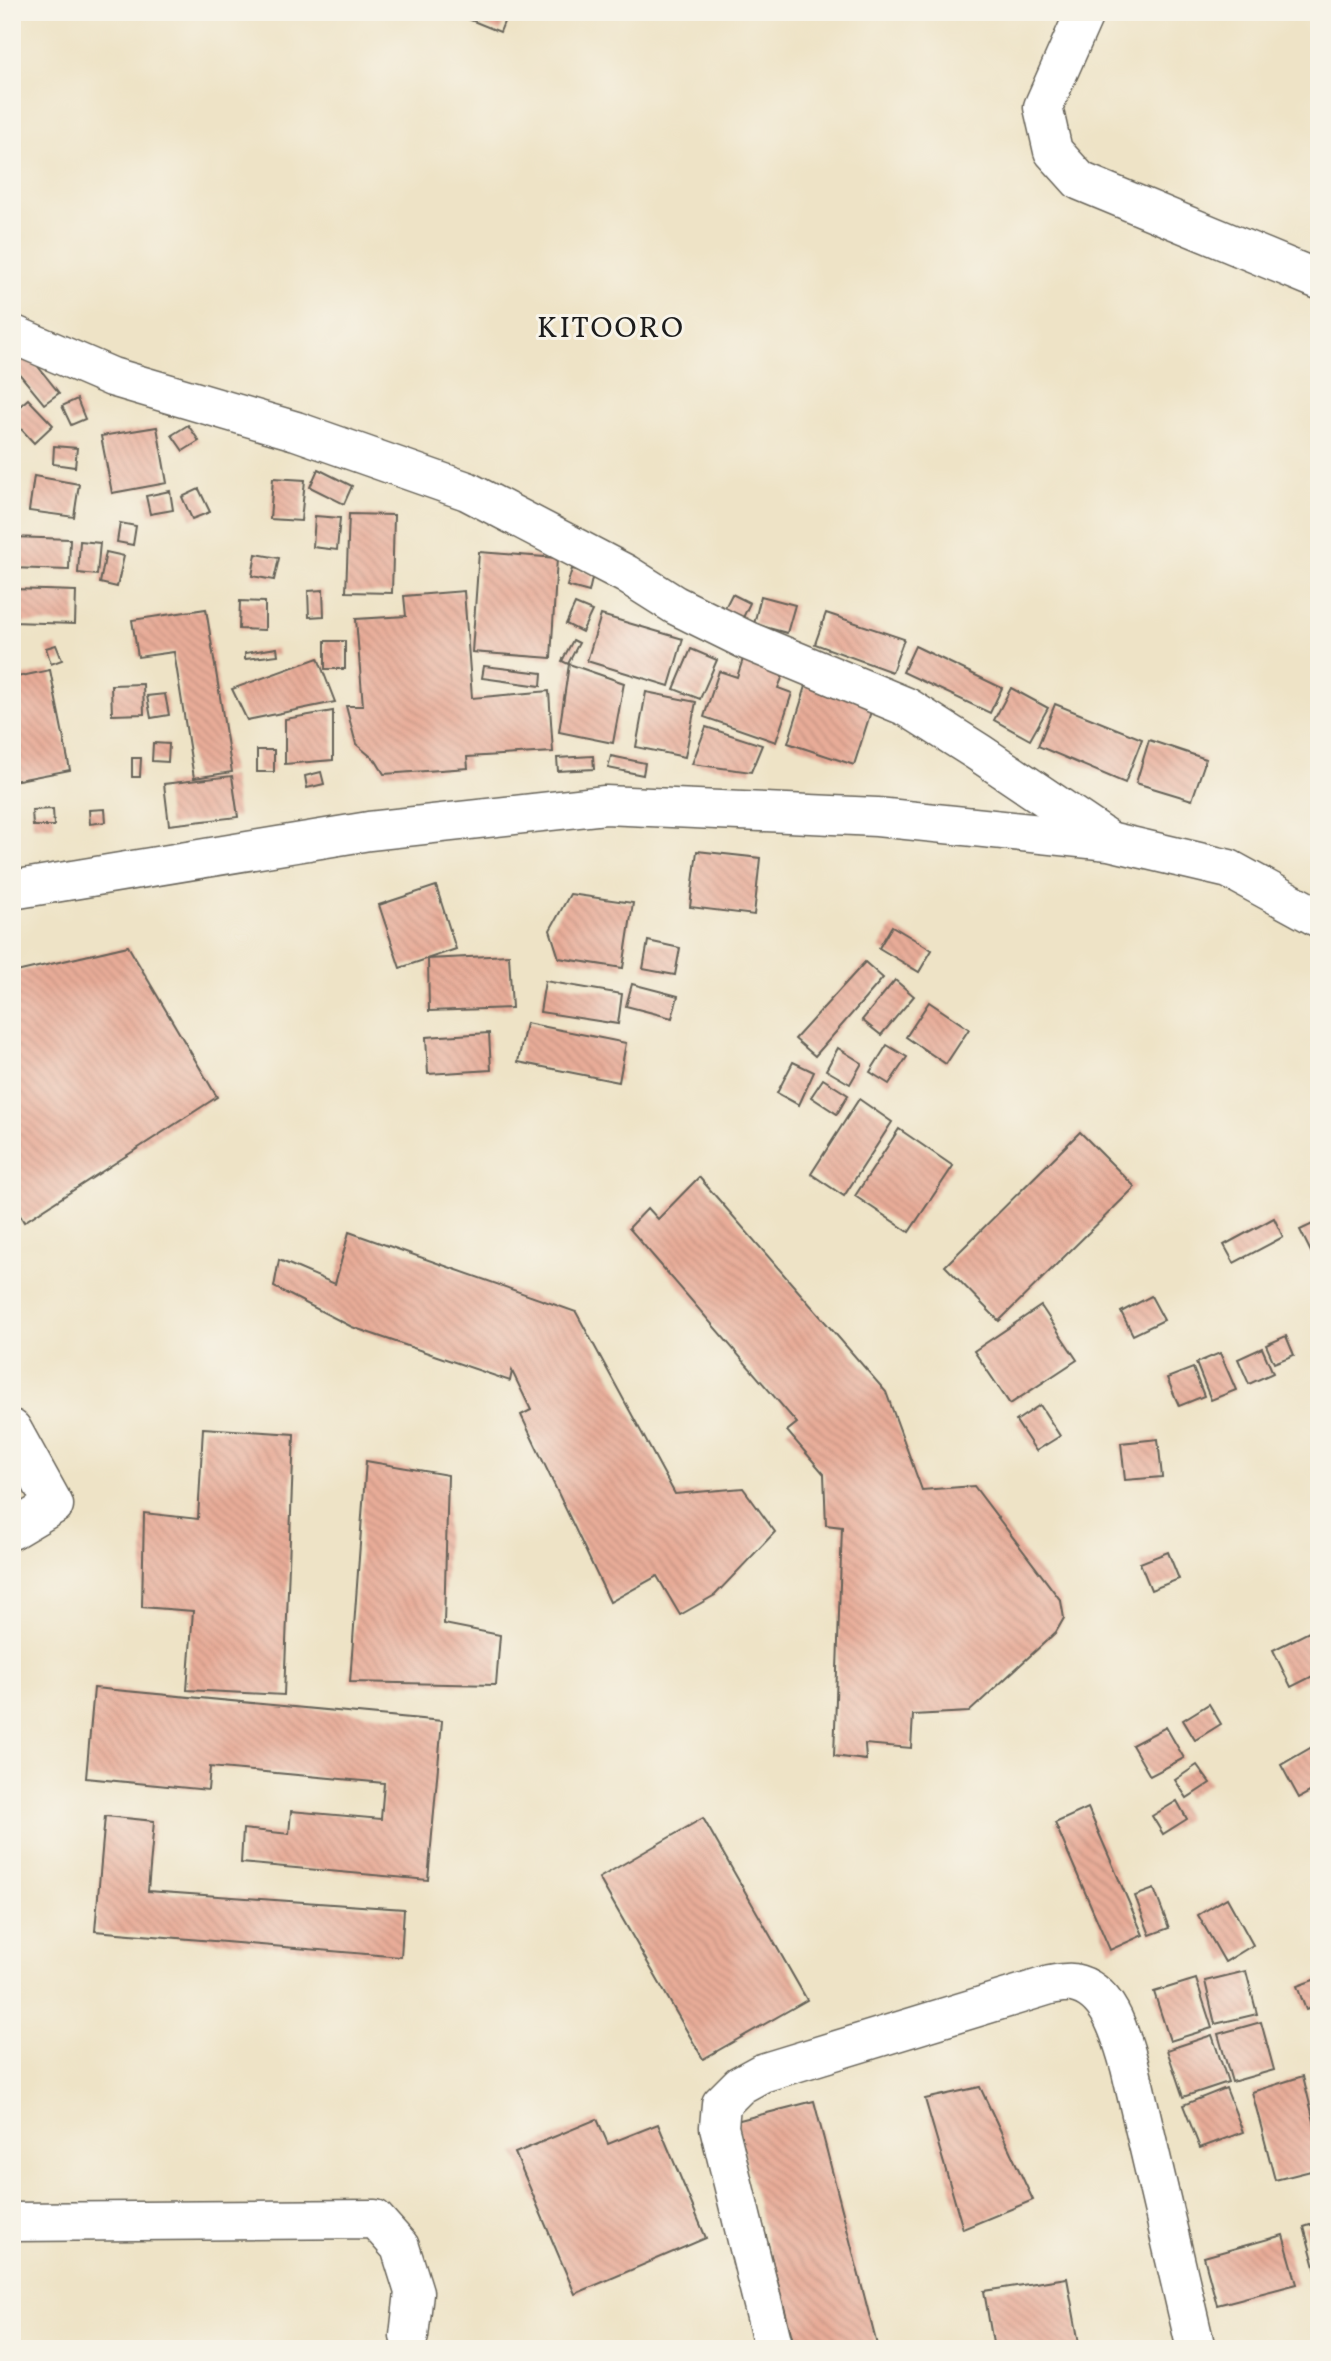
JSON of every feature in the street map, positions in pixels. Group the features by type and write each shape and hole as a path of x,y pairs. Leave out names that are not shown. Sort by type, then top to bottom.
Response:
{"street":[{"path":"1085,12 1043,107 1052,151 1080,181 1319,280"},
{"path":"12,334 112,377 296,431 467,491 626,574 687,611 748,641 907,707 1109,841"},
{"path":"12,890 369,831 605,805 877,817 1109,841 1229,869 1319,918"},
{"path":"12,1429 54,1505 12,1530"},
{"path":"774,2349 719,2127 721,2104 740,2085 762,2073 1050,1985 1072,1983 1089,1990 1110,2011 1120,2034 1196,2349"},
{"path":"12,2222 375,2219 400,2247 414,2292 409,2336"}],"building":[{"path":"451,12 508,12 500,32"},
{"path":"24,349 59,393 44,404 12,365 12,358"},
{"path":"28,399 53,425 34,443 12,419 12,413"},
{"path":"77,399 85,419 71,425 62,406"},
{"path":"188,425 199,441 183,451 172,435"},
{"path":"157,427 167,483 112,493 101,436"},
{"path":"54,446 77,448 75,467 53,464"},
{"path":"318,469 352,486 344,504 310,487"},
{"path":"34,476 79,484 74,517 29,511"},
{"path":"273,478 305,480 301,521 270,519"},
{"path":"199,489 210,512 192,519 182,497"},
{"path":"170,491 173,510 150,514 146,496"},
{"path":"349,514 394,515 392,593 346,592"},
{"path":"315,516 340,518 337,550 313,547"},
{"path":"120,523 136,526 133,545 117,542"},
{"path":"12,537 70,539 69,570 12,568"},
{"path":"80,541 100,543 97,575 78,573"},
{"path":"106,552 124,556 117,587 100,583"},
{"path":"479,552 557,558 551,658 472,652"},
{"path":"256,554 279,558 274,580 252,576"},
{"path":"572,569 593,574 589,592 567,586"},
{"path":"12,589 76,591 75,624 12,622"},
{"path":"323,590 324,616 309,617 308,591"},
{"path":"464,591 472,698 549,691 553,752 467,757 468,768 384,774 376,761 356,744 346,706 363,706 356,619 406,616 404,596"},
{"path":"732,594 750,603 739,626 720,618"},
{"path":"761,596 795,605 787,633 754,624"},
{"path":"240,601 265,602 265,630 239,629"},
{"path":"575,604 592,611 582,632 566,624"},
{"path":"206,609 232,772 194,778 174,652 138,657 132,620"},
{"path":"826,613 904,639 892,672 815,644"},
{"path":"601,615 683,639 669,686 587,661"},
{"path":"573,640 579,643 568,664 562,661"},
{"path":"325,641 345,641 345,669 325,669"},
{"path":"56,645 62,660 51,664 46,648"},
{"path":"915,646 1002,688 990,713 903,672"},
{"path":"277,648 278,655 245,659 245,653"},
{"path":"691,649 717,660 700,699 674,689"},
{"path":"318,658 335,702 247,720 232,689"},
{"path":"743,659 784,673 778,688 792,693 776,742 704,717 719,671 737,677"},
{"path":"569,664 624,683 613,743 559,732"},
{"path":"484,666 542,673 541,686 482,678"},
{"path":"50,670 70,770 13,781 12,704 15,703 12,678"},
{"path":"807,683 873,705 854,765 788,743"},
{"path":"143,684 144,714 112,715 111,685"},
{"path":"1011,688 1048,708 1030,740 994,720"},
{"path":"646,692 696,702 685,757 636,747"},
{"path":"165,694 169,715 151,718 147,696"},
{"path":"1055,704 1142,739 1125,783 1038,746"},
{"path":"333,711 333,760 285,764 285,719"},
{"path":"706,727 762,745 751,772 692,764"},
{"path":"1149,740 1206,759 1192,800 1136,783"},
{"path":"153,743 169,744 168,762 152,761"},
{"path":"257,750 274,750 274,772 257,772"},
{"path":"593,756 594,769 558,771 557,758"},
{"path":"611,756 645,763 643,775 608,768"},
{"path":"132,758 141,758 140,777 132,777"},
{"path":"321,772 324,784 307,788 305,776"},
{"path":"232,776 238,817 169,825 164,784"},
{"path":"53,809 54,826 33,826 32,810"},
{"path":"105,809 106,822 90,824 89,810"},
{"path":"697,851 760,858 754,915 690,907"},
{"path":"436,886 456,949 400,968 379,905"},
{"path":"570,894 633,903 623,968 559,958 550,930"},
{"path":"892,926 932,950 919,972 879,948"},
{"path":"648,941 680,948 675,975 643,969"},
{"path":"128,946 217,1097 24,1222 12,1202 12,973"},
{"path":"509,955 512,1008 429,1011 428,959"},
{"path":"865,962 883,978 815,1056 795,1039"},
{"path":"895,980 914,996 881,1035 862,1020"},
{"path":"545,981 622,994 618,1024 540,1012"},
{"path":"632,984 678,996 672,1018 626,1006"},
{"path":"929,1002 969,1029 946,1064 906,1037"},
{"path":"526,1023 626,1043 619,1082 518,1062"},
{"path":"489,1033 491,1070 428,1074 426,1037"},
{"path":"887,1045 907,1057 889,1084 870,1072"},
{"path":"838,1048 862,1063 850,1084 826,1070"},
{"path":"793,1062 814,1072 799,1105 777,1093"},
{"path":"823,1079 848,1095 837,1114 811,1097"},
{"path":"859,1099 892,1122 844,1196 811,1174"},
{"path":"899,1129 953,1166 909,1232 855,1196"},
{"path":"1080,1132 1135,1187 999,1321 945,1266"},
{"path":"699,1177 886,1392 922,1490 974,1486 1061,1601 1064,1618 1056,1632 969,1712 913,1715 911,1748 865,1744 866,1760 834,1756 842,1527 826,1525 824,1474 787,1431 797,1423 629,1228 648,1208 658,1219"},
{"path":"1274,1218 1283,1237 1234,1263 1224,1245"},
{"path":"1319,1221 1319,1268 1300,1230"},
{"path":"349,1232 576,1312 675,1494 743,1488 775,1532 715,1595 680,1615 657,1576 610,1602 521,1415 531,1410 512,1371 510,1381 352,1327 274,1287 279,1260 335,1284"},
{"path":"1151,1296 1164,1320 1133,1335 1121,1312"},
{"path":"1041,1306 1077,1360 1010,1404 974,1351"},
{"path":"1286,1336 1294,1355 1274,1363 1266,1345"},
{"path":"1262,1348 1273,1373 1249,1384 1238,1359"},
{"path":"1220,1353 1236,1390 1211,1400 1196,1363"},
{"path":"1193,1368 1204,1396 1179,1406 1167,1378"},
{"path":"1040,1405 1060,1436 1036,1451 1016,1421"},
{"path":"203,1428 294,1434 284,1695 187,1690 193,1611 142,1607 144,1513 198,1519"},
{"path":"1158,1439 1162,1477 1125,1480 1121,1443"},
{"path":"366,1461 448,1475 444,1624 500,1635 496,1685 350,1682"},
{"path":"1168,1552 1179,1579 1151,1590 1140,1563"},
{"path":"1319,1627 1319,1673 1291,1687 1273,1650"},
{"path":"94,1688 442,1721 428,1880 241,1863 243,1829 289,1834 291,1811 381,1819 384,1783 210,1767 208,1790 86,1778"},
{"path":"1209,1704 1221,1724 1195,1740 1183,1720"},
{"path":"1166,1727 1184,1758 1150,1776 1132,1745"},
{"path":"1319,1743 1319,1787 1299,1798 1281,1765"},
{"path":"1197,1765 1210,1783 1187,1798 1175,1780"},
{"path":"1177,1801 1187,1819 1163,1834 1152,1816"},
{"path":"1088,1808 1143,1935 1110,1950 1055,1823"},
{"path":"105,1816 154,1821 148,1891 404,1909 401,1957 95,1931"},
{"path":"703,1818 807,2000 703,2059 599,1878"},
{"path":"1154,1889 1169,1928 1150,1935 1135,1896"},
{"path":"1227,1898 1253,1945 1225,1962 1198,1915"},
{"path":"1246,1971 1257,2014 1215,2024 1205,1981"},
{"path":"1319,1978 1319,2005 1306,2010 1297,1986"},
{"path":"1196,1979 1212,2028 1170,2041 1154,1992"},
{"path":"1261,2022 1274,2070 1232,2082 1218,2034"},
{"path":"1212,2035 1228,2082 1183,2097 1167,2050"},
{"path":"1303,2076 1319,2142 1319,2169 1275,2180 1252,2092"},
{"path":"980,2087 1033,2200 963,2229 925,2099"},
{"path":"1226,2088 1243,2132 1200,2148 1183,2105"},
{"path":"814,2101 878,2349 795,2349 736,2121"},
{"path":"597,2119 608,2144 658,2124 706,2238 575,2294 515,2153"},
{"path":"1319,2222 1319,2278 1318,2278 1304,2227"},
{"path":"1283,2235 1297,2284 1217,2305 1204,2257"},
{"path":"1067,2278 1080,2349 994,2349 984,2291"}],"district":[{"name":"KITOORO","path":"611,329"}]}
